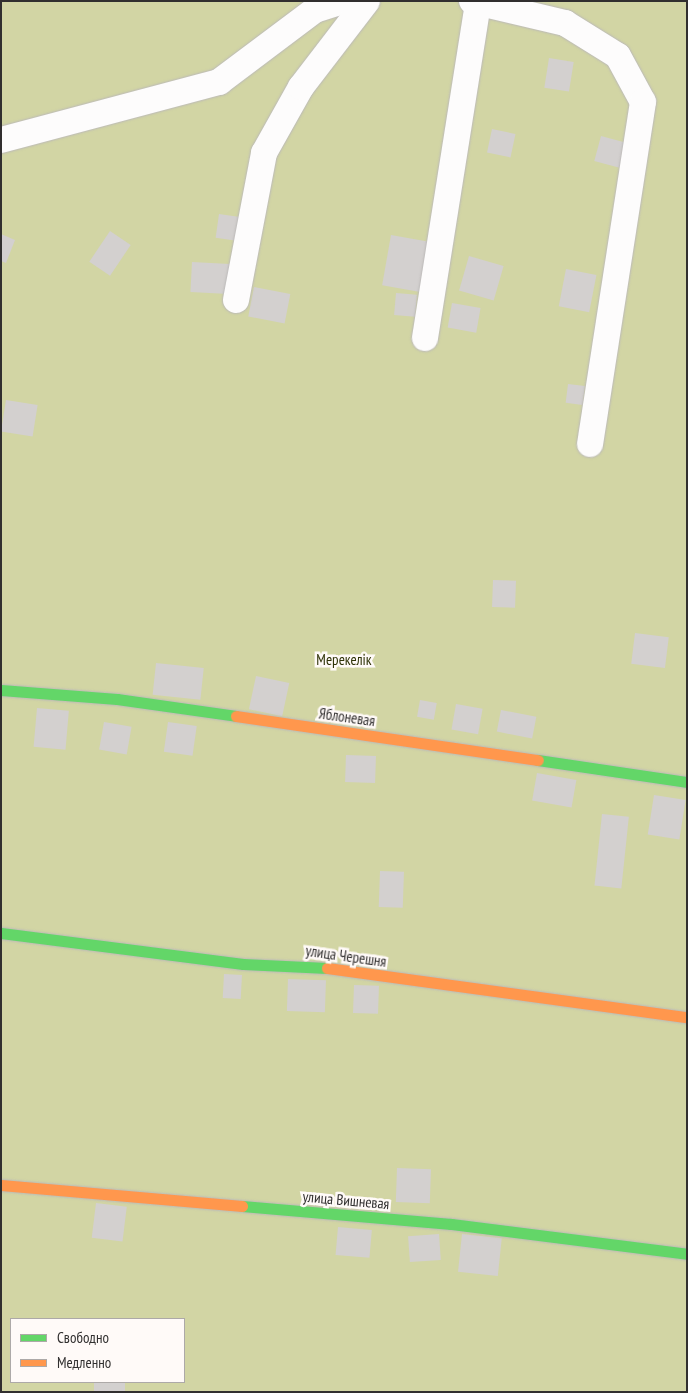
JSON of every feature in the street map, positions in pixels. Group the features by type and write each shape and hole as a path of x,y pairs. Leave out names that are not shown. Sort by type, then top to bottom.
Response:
{"street":[{"path":"1,140 219,82 315,10 342,1"},
{"path":"236,300 264,153 301,87 367,1"},
{"path":"426,338 475,2 565,23 618,56 643,102 590,444"},
{"name":"Яблоневая","path":"1,690 117,699 687,782"},
{"name":"улица Черешня","path":"1,934 243,964 291,963 687,1017"},
{"name":"улица Вишневая","path":"1,1185 451,1224 687,1254"}],"green space":[{"name":"Мерекелік","path":"1,1 687,1 687,1392 1,1392"}],"building":[{"path":"549,58 574,62 569,92 544,88"},
{"path":"492,129 515,134 510,157 487,152"},
{"path":"601,136 628,143 621,168 594,161"},
{"path":"219,214 240,217 236,241 216,238"},
{"path":"110,231 131,245 110,276 89,262"},
{"path":"1,234 15,240 6,263 1,261"},
{"path":"391,235 430,242 422,292 382,285"},
{"path":"469,256 504,266 494,301 459,291"},
{"path":"192,262 230,264 228,294 190,292"},
{"path":"566,269 596,275 589,312 559,306"},
{"path":"254,287 290,294 285,324 248,316"},
{"path":"396,293 417,295 415,317 394,315"},
{"path":"452,303 481,308 476,333 448,328"},
{"path":"568,384 585,386 583,405 566,403"},
{"path":"6,400 38,405 33,437 1,432"},
{"path":"493,580 516,581 515,608 492,607"},
{"path":"635,633 669,637 665,668 631,664"},
{"path":"156,663 204,668 200,700 153,695"},
{"path":"256,676 289,683 282,716 249,709"},
{"path":"420,700 437,703 434,720 417,717"},
{"path":"456,704 483,709 478,734 451,730"},
{"path":"37,708 69,711 65,750 34,747"},
{"path":"501,710 536,717 532,738 497,732"},
{"path":"104,722 132,727 127,754 99,750"},
{"path":"168,722 197,726 193,756 164,752"},
{"path":"346,755 376,756 375,783 345,782"},
{"path":"537,773 576,780 572,808 532,801"},
{"path":"654,795 686,800 679,840 648,835"},
{"path":"602,814 629,817 621,888 594,886"},
{"path":"380,871 404,872 403,908 379,907"},
{"path":"224,974 242,975 241,999 223,998"},
{"path":"288,979 326,980 325,1012 287,1011"},
{"path":"354,985 379,986 378,1014 353,1013"},
{"path":"397,1168 431,1169 430,1203 396,1202"},
{"path":"96,1203 127,1207 123,1242 92,1238"},
{"path":"338,1227 372,1230 369,1258 336,1255"},
{"path":"439,1234 441,1260 410,1262 408,1236"},
{"path":"462,1234 502,1238 498,1276 458,1272"},
{"path":"94,1383 125,1383 125,1392 94,1392"}],"traffic: fast":[{"path":"1,690 117,699 236,716"},
{"path":"538,760 687,782"},
{"path":"1,933 243,964 327,968"},
{"path":"242,1206 451,1224 687,1254"}],"traffic: slow":[{"path":"236,716 538,760"},
{"path":"327,968 687,1017"},
{"path":"1,1185 242,1206"}]}
